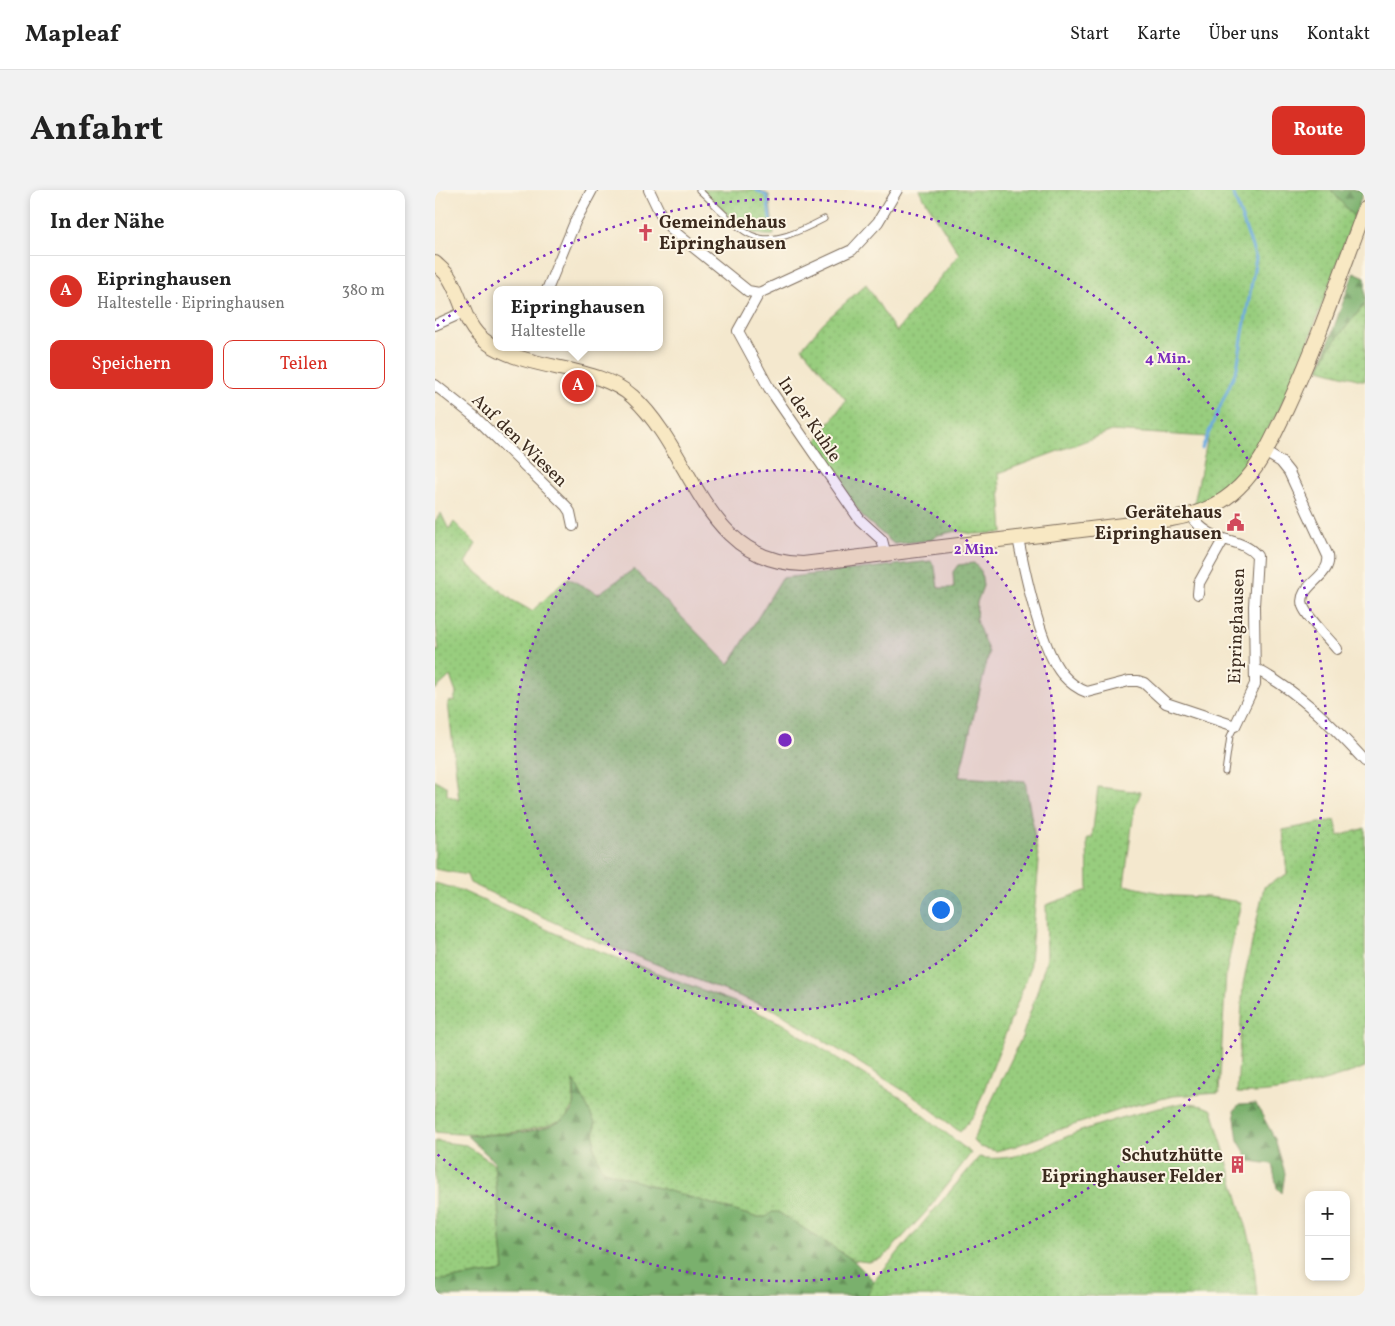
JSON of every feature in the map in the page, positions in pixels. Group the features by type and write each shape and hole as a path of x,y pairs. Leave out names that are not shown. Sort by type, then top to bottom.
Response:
{"main road":[{"path":"515,352 597,378 628,393 650,414 701,497 723,527 739,544 757,555 778,562 803,564 886,555 1191,515 1211,508 1234,492 1249,476 1265,452 1306,366 1365,208"},
{"path":"435,263 450,279 470,326 482,339 493,343"}],"street":[{"path":"549,286 575,222 592,190"},
{"path":"649,190 661,216 672,230 748,291 759,293 852,250 878,222 897,190"},
{"name":"In der Kuhle","path":"759,293 738,331 769,388 860,520 882,540 886,555"},
{"path":"435,325 464,312"},
{"name":"Auf den Wiesen","path":"435,385 474,416 566,506 570,512 573,526"},
{"path":"1265,452 1281,462 1289,472 1328,556 1327,566 1305,592 1302,604 1337,649"},
{"name":"Eipringhausen","path":"1191,515 1204,530 1223,540 1252,549 1257,556 1254,606 1255,684 1235,726"},
{"path":"1018,538 1046,642 1056,664 1068,680 1087,692 1129,681 1138,681 1144,683 1166,703 1235,726"},
{"name":"Eipringhausen","path":"1198,594 1199,583 1223,540"},
{"path":"1256,669 1296,694 1333,727 1365,761"}],"lane":[{"path":"699,190 735,225 749,235 761,240 801,231 824,219"},
{"path":"1225,772 1230,736 1235,726"}],"green space":[{"path":"702,190 759,190 769,195 774,235 763,235 743,228"},
{"path":"919,190 1331,190 1354,217 1301,362 1277,414 1245,467 1225,489 1193,508 1208,437 1112,431 999,473 1003,533 974,534 956,531 938,535 932,540 894,544 864,518 812,447 846,400 802,348 823,323 866,284 896,332 959,254"},
{"path":"1331,190 1364,190 1354,217"},
{"path":"1354,272 1365,277 1365,304 1329,348 1319,369"},
{"path":"1365,304 1365,381 1319,369 1329,348"},
{"path":"441,513 449,530 454,522 476,544 465,563 512,600 532,611 568,578 598,594 634,569 729,665 782,578 931,561 935,568 938,588 954,588 953,572 958,565 974,563 981,571 983,586 977,602 976,620 989,653 959,777 1025,781 1039,862 1029,972 975,1114 960,1132 920,1101 775,1010 581,935 470,883 467,875 435,869 435,780 447,787 447,795 459,800 448,702 454,701 456,693 450,676 435,690 435,650 439,651 435,618 435,521"},
{"path":"1098,787 1141,792 1134,811 1124,885 1174,896 1208,897 1241,902 1226,973 1219,1093 1173,1096 1129,1107 1016,1146 996,1151 980,1147 973,1140 1022,1037 1047,958 1046,905 1088,890 1087,838 1092,838"},
{"path":"1335,820 1339,836 1365,828 1365,1067 1335,1078 1285,1090 1237,1093 1243,984 1264,887 1287,874 1283,830"},
{"path":"435,883 460,890 570,940 737,1003 781,1023 906,1101 971,1153 927,1211 883,1258 868,1262 853,1260 778,1212 766,1217 755,1217 613,1174 601,1168 594,1148 595,1123 574,1081 573,1105 565,1120 533,1129 501,1134 435,1132"},
{"path":"574,1080 595,1123 594,1148 601,1168 613,1174 755,1217 766,1217 772,1212 778,1212 853,1260 874,1281 867,1296 435,1296 435,1281 504,1271 494,1161 467,1136 526,1132 555,1124 566,1117 573,1108"},
{"path":"1182,1103 1203,1106 1212,1110 1252,1246 1257,1296 867,1296 874,1281 979,1157 1005,1158 1018,1155 1106,1123"},
{"path":"1256,1104 1275,1139 1285,1173 1282,1193 1277,1188 1272,1164 1250,1161 1238,1140 1234,1111 1239,1105"},
{"path":"435,1141 466,1145 494,1164 504,1271 435,1281"}],"waterway":[{"path":"756,190 767,196 771,225"},
{"path":"1202,448 1237,368 1256,258 1232,190"}],"place":[{"name":"Gemeindehaus Eipringhausen","path":"645,232"},
{"name":"Eipringhausen","path":"578,386"},
{"name":"Gerätehaus Eipringhausen","path":"1236,522"},
{"name":"Schutzhütte Eipringhauser Felder","path":"1237,1165"}]}
